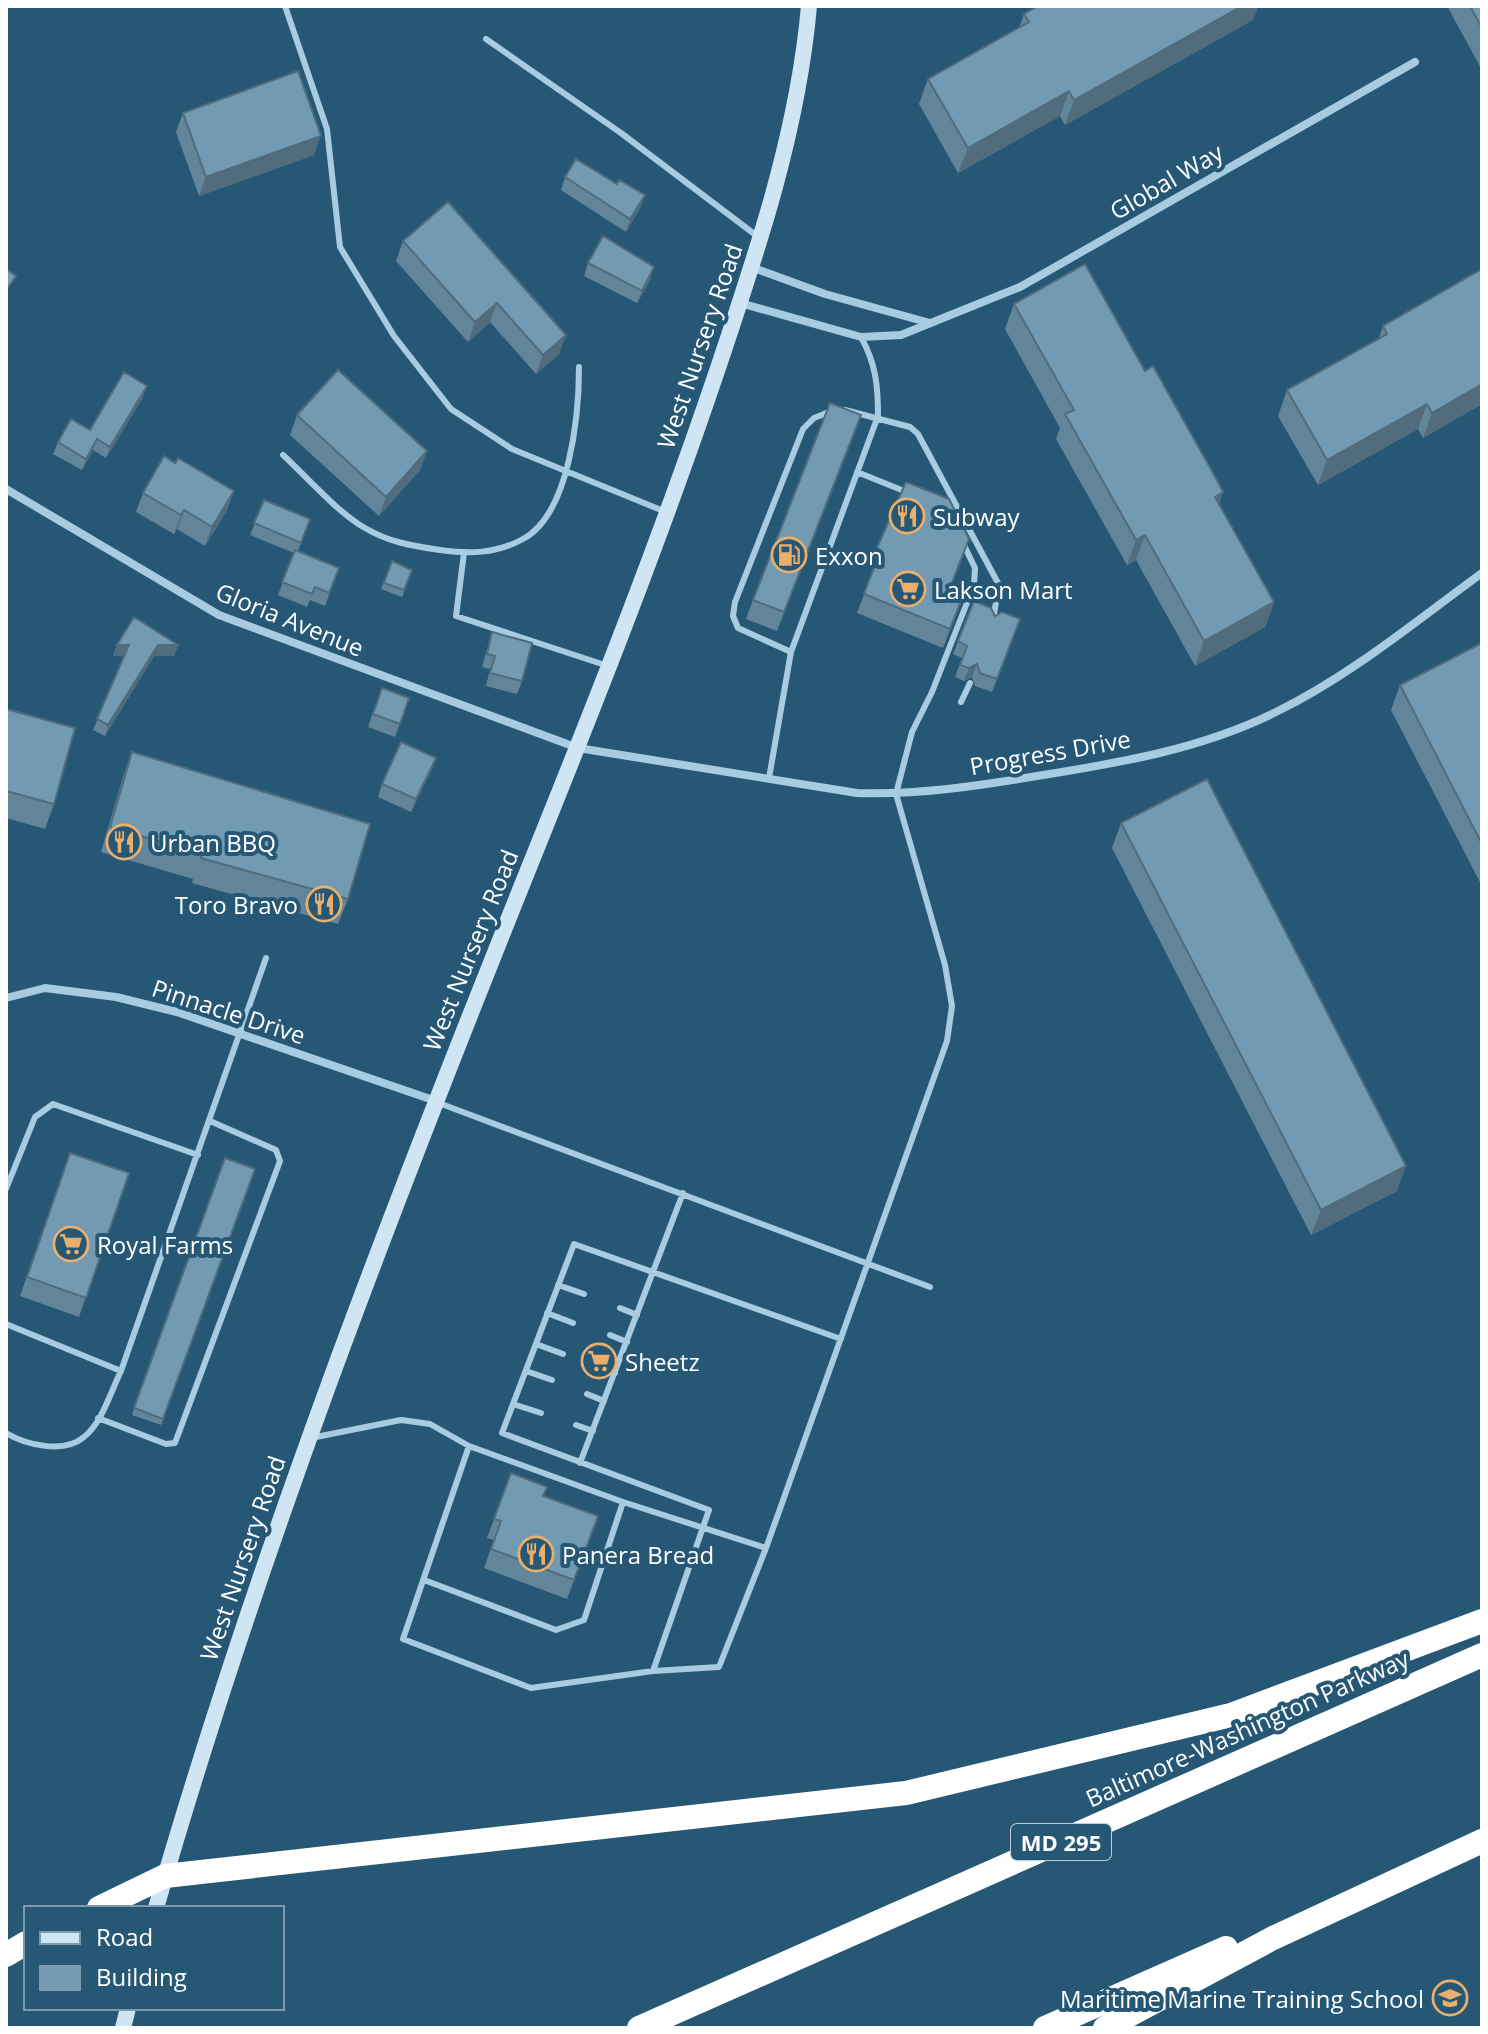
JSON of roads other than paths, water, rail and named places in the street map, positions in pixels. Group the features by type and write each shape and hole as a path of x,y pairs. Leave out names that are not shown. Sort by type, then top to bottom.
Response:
{"highway":[{"path":"103,1906 165,1876 906,1793 1231,1715 1482,1621"},
{"name":"Baltimore-Washington Parkway","path":"639,2028 1482,1655"},
{"path":"1105,2028 1273,1938 1482,1841"},
{"path":"1045,2028 1253,1936 1273,1938"},
{"path":"6,1955 24,1944"}],"main road":[{"name":"West Nursery Road","path":"157,1906 260,1573 308,1439 436,1101 578,748 740,303 791,134 809,6"}],"street":[{"name":"Global Way","path":"740,303 861,337 901,335 975,308 1020,287 1415,62"},
{"path":"751,267 825,294 931,323"},
{"name":"Gloria Avenue","path":"6,489 219,615 578,748"},
{"name":"Progress Drive","path":"578,748 857,793 896,794 1104,766 1198,744 1277,712 1361,661 1482,573"},
{"name":"Pinnacle Drive","path":"6,998 45,988 116,997 240,1034 436,1101"}],"lane":[{"path":"285,6 327,129 340,247 394,336 451,409 512,449 666,512"},
{"path":"486,39 621,133 760,239"},
{"path":"769,778 791,652 878,416 878,382 872,357 861,337"},
{"path":"283,455 363,528 403,545 464,553 488,552 525,539 548,514 565,471 579,412 579,367"},
{"path":"791,652 738,628 733,616 735,602 803,429 826,411 843,409 878,416 910,427 918,434 999,585 992,623"},
{"path":"857,472 924,500"},
{"path":"469,1446 403,1639 531,1688 653,1671 719,1667 766,1548 939,1067 952,1006 920,869 896,794 912,732 932,692 974,585 975,568 956,528"},
{"path":"464,553 456,616 608,666"},
{"path":"961,702 970,683"},
{"path":"6,1433 50,1447 83,1438 98,1418 121,1371 266,958"},
{"path":"436,1101 930,1287"},
{"path":"6,1189 35,1117 53,1104 198,1155"},
{"path":"98,1418 166,1444 175,1443 280,1161 276,1150 210,1121"},
{"path":"580,1463 683,1193"},
{"path":"653,1671 709,1510 502,1433 574,1244 841,1339"},
{"path":"558,1285 584,1294"},
{"path":"620,1308 637,1315"},
{"path":"547,1313 573,1323"},
{"path":"6,1324 121,1371"},
{"path":"610,1335 627,1342"},
{"path":"536,1344 563,1354"},
{"path":"598,1367 615,1373"},
{"path":"526,1371 552,1380"},
{"path":"587,1394 604,1401"},
{"path":"513,1404 541,1413"},
{"path":"308,1439 401,1420 430,1424 469,1446 623,1502 766,1548"},
{"path":"576,1425 593,1431"},
{"path":"424,1580 556,1630 584,1620 623,1502"}],"place":[{"name":"Subway","path":"907,516"},
{"name":"Exxon","path":"789,555"},
{"name":"Lakson Mart","path":"908,589"},
{"name":"Urban BBQ","path":"124,842"},
{"name":"Toro Bravo","path":"324,904"},
{"name":"Royal Farms","path":"71,1244"},
{"name":"Sheetz","path":"599,1361"},
{"name":"Panera Bread","path":"536,1554"},
{"name":"Maritime Marine Training School","path":"1450,1998"}]}
